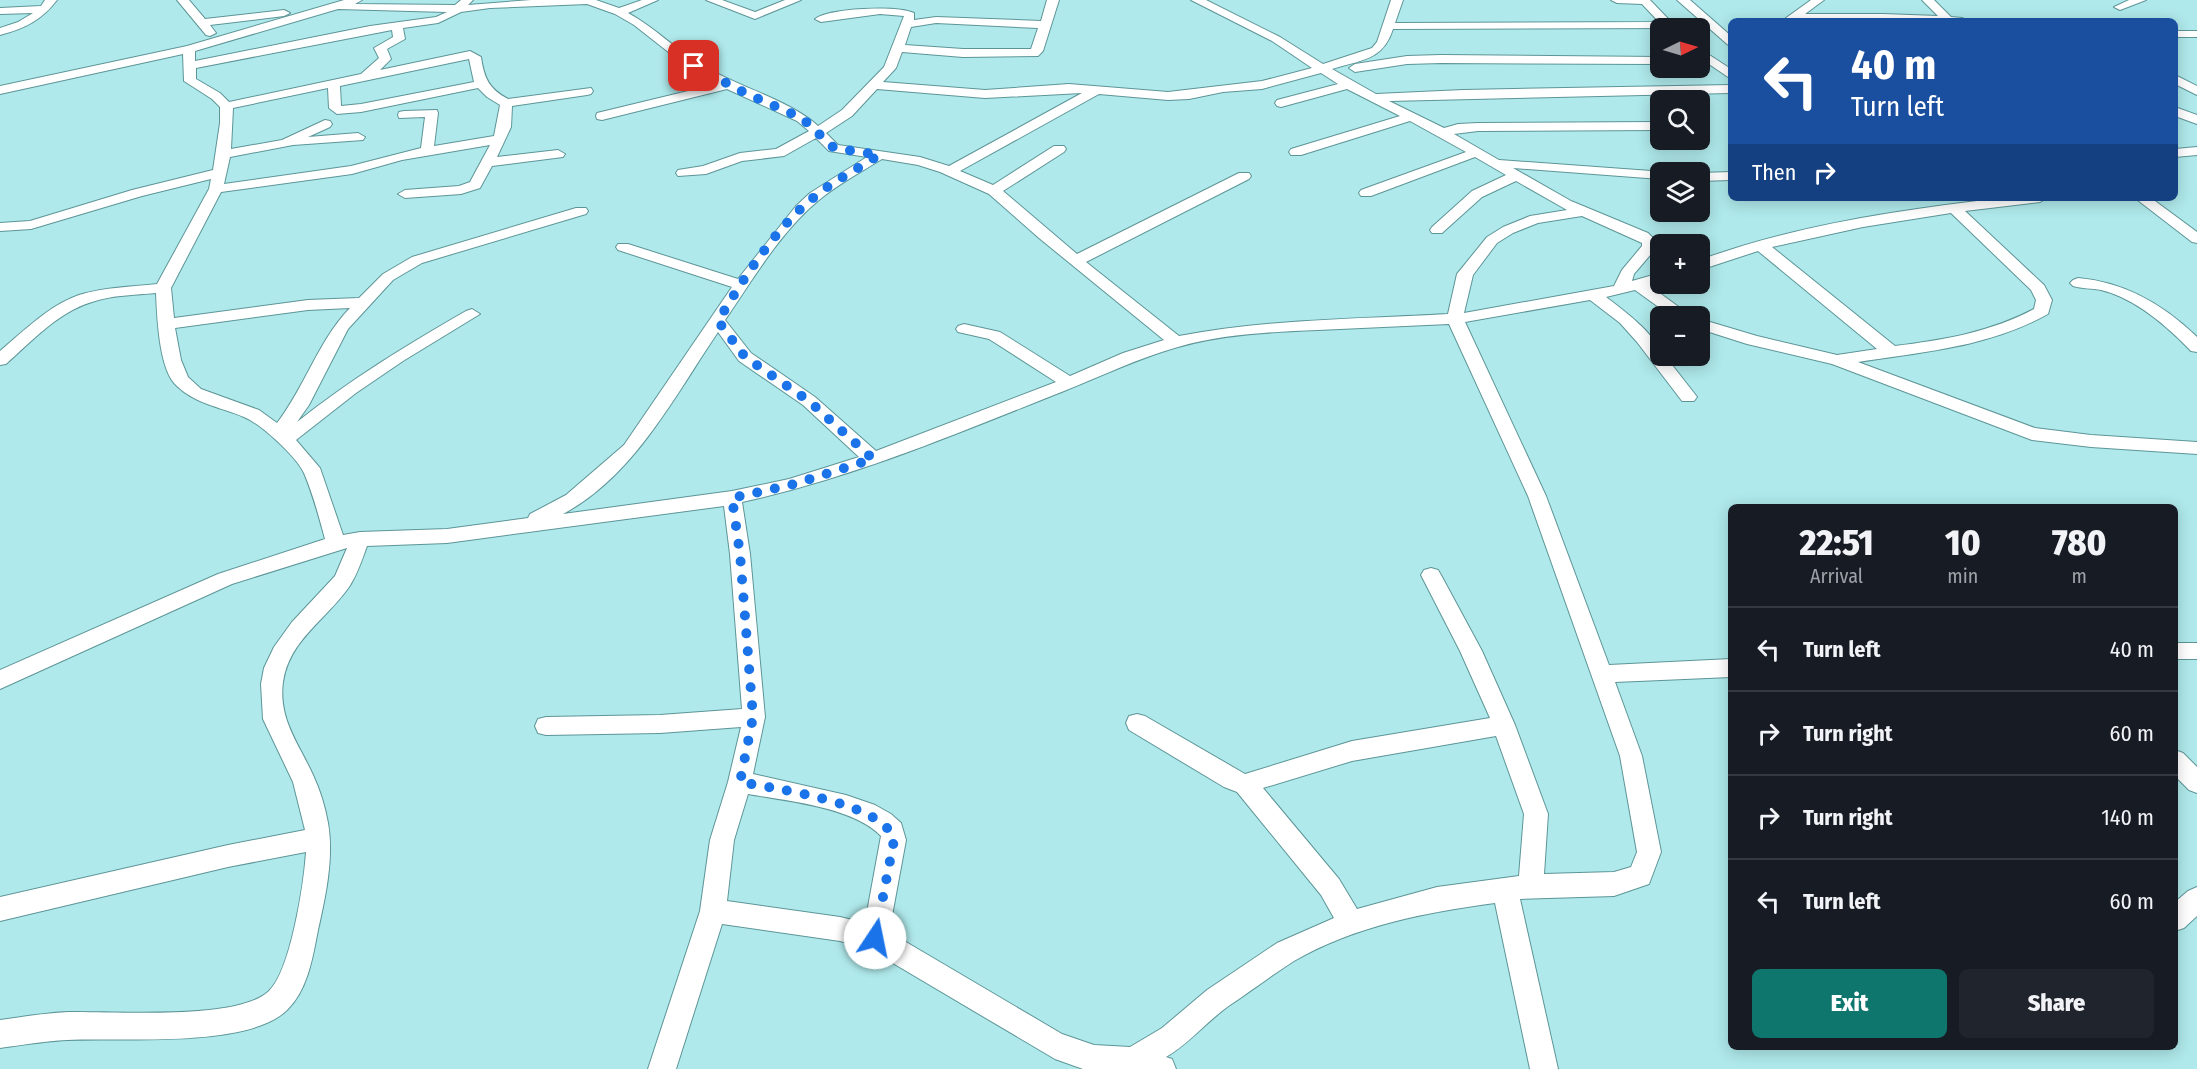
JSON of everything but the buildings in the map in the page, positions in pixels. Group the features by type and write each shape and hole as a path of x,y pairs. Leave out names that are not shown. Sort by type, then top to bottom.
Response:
{"street":[{"path":"183,0 218,41"},
{"path":"0,90 189,49 356,0"},
{"path":"619,12 652,0"},
{"path":"712,0 755,16 795,0"},
{"path":"898,48 954,53 1028,54 1037,51 1053,0"},
{"path":"1197,0 1276,39 1348,85 1443,133 1566,204 1629,229 1649,242 1650,247 1627,273 1629,286"},
{"path":"1327,70 1376,51 1383,43 1397,0"},
{"path":"1617,0 1644,1 1661,18"},
{"path":"1683,0 1728,40"},
{"path":"1928,0 1946,18"},
{"path":"2120,7 2140,0"},
{"path":"332,7 587,1 619,12 662,40 694,66 728,85 802,118 834,148 920,161 950,171 994,191 1176,342"},
{"path":"1791,18 1809,2"},
{"path":"0,11 48,4"},
{"path":"0,32 22,25 48,4"},
{"path":"188,66 443,18 463,4"},
{"path":"201,23 254,10 314,12"},
{"path":"683,173 706,170 740,157 776,154 818,133 847,113 890,68 909,15 898,11 820,19"},
{"path":"905,25 936,20 1044,25"},
{"path":"364,77 385,59 380,48 399,39 397,26"},
{"path":"1387,26 1650,27"},
{"path":"2178,34 2197,34"},
{"path":"1710,53 1728,44"},
{"path":"189,49 190,81 216,96 226,106 227,123 218,181 163,288 166,324 173,360 180,379 195,393 253,414 282,436 311,468 325,504 336,543"},
{"path":"226,106 470,55 475,57 481,84 489,95 506,103 587,91"},
{"path":"874,85 985,94 1059,88 1167,96 1262,85 1327,70 1382,63 1441,59 1650,61"},
{"path":"1710,62 1728,73"},
{"path":"2178,81 2197,92"},
{"path":"334,83 337,110 361,108 481,84"},
{"path":"602,116 728,85"},
{"path":"1281,103 1348,85"},
{"path":"1374,98 1482,92 1620,93 1728,89"},
{"path":"950,171 1098,90"},
{"path":"405,194 468,189 475,185 500,139 504,127 506,103"},
{"path":"2178,112 2197,120"},
{"path":"404,115 432,113 427,151"},
{"path":"1296,152 1410,117"},
{"path":"286,143 326,124"},
{"path":"1443,133 1458,128 1478,127 1650,126"},
{"path":"224,154 286,143 358,137"},
{"path":"0,227 31,225 137,192 218,181 352,170 427,151 500,139"},
{"path":"994,191 1059,150"},
{"path":"2178,153 2197,151"},
{"path":"1366,193 1477,152"},
{"path":"2178,153 2197,164"},
{"path":"488,162 558,154"},
{"path":"524,526 573,500 630,449 771,244 815,196 879,155"},
{"path":"1495,163 1650,174"},
{"path":"1437,230 1477,194 1517,175"},
{"path":"1076,261 1244,176"},
{"path":"1710,177 1728,176"},
{"path":"1922,201 1933,209"},
{"path":"1710,262 1760,245 1860,222 1933,209 2011,201"},
{"path":"2146,201 2197,239"},
{"path":"1837,360 1969,339 2029,319 2042,311 2044,300 2038,288 1953,207"},
{"path":"282,436 341,327 388,277 417,260 581,211"},
{"path":"1132,1061 1172,1038 1216,999 1286,952 1351,923 1437,899 1517,888 1614,884 1640,876 1648,852 1631,756 1537,496 1455,319 1465,274 1492,240 1508,230 1535,219 1585,211"},
{"path":"1760,245 1890,351"},
{"path":"623,246 741,285"},
{"path":"0,680 225,579 336,543 360,539 447,536 732,498 791,485 873,459 1069,384 1129,357 1176,342 1222,333 1280,327 1455,319 1510,311 1650,281"},
{"path":"2078,283 2100,285 2121,292 2160,315 2185,334 2197,347"},
{"path":"1629,286 1664,306"},
{"path":"0,360 41,325 81,300 100,295 163,288"},
{"path":"1592,294 1626,320 1643,338 1688,397"},
{"path":"166,324 308,305 363,303"},
{"path":"282,436 397,357 472,314"},
{"path":"718,321 745,357 809,401 873,459"},
{"path":"1710,327 1837,360 2032,434 2091,441 2197,448"},
{"path":"964,329 994,335 1069,384"},
{"path":"662,1069 713,911 722,840 740,782 753,717 740,554 732,498"},
{"path":"0,1034 67,1026 182,1026 256,1014 276,1003 288,986 300,953 314,891 319,838 311,798 298,769 281,742 272,712 272,682 278,657 291,635 341,581 352,562 360,539"},
{"path":"1431,575 1471,651 1504,725 1536,814 1536,837 1517,888 1527,998 1544,1069"},
{"path":"2178,651 2197,651"},
{"path":"1601,674 1728,668"},
{"path":"546,726 660,724 753,717"},
{"path":"1137,723 1232,780 1245,784 1330,887 1351,923"},
{"path":"1245,784 1352,751 1504,725"},
{"path":"2178,763 2197,783"},
{"path":"740,782 813,796 848,806 883,822 892,830 894,840 875,938"},
{"path":"0,909 228,856 319,838"},
{"path":"2178,915 2197,899"},
{"path":"713,911 840,929 875,938 1055,1045 1094,1059 1132,1061 1162,1069"}],"route":[{"path":"694,66 728,85 802,118 834,148 879,155 815,196 801,209 771,244 718,321 745,357 809,401 873,459 791,485 732,498 740,554 745,639 752,680 753,717 740,782 813,796 848,806 883,822 892,830 894,840 875,938"}]}
